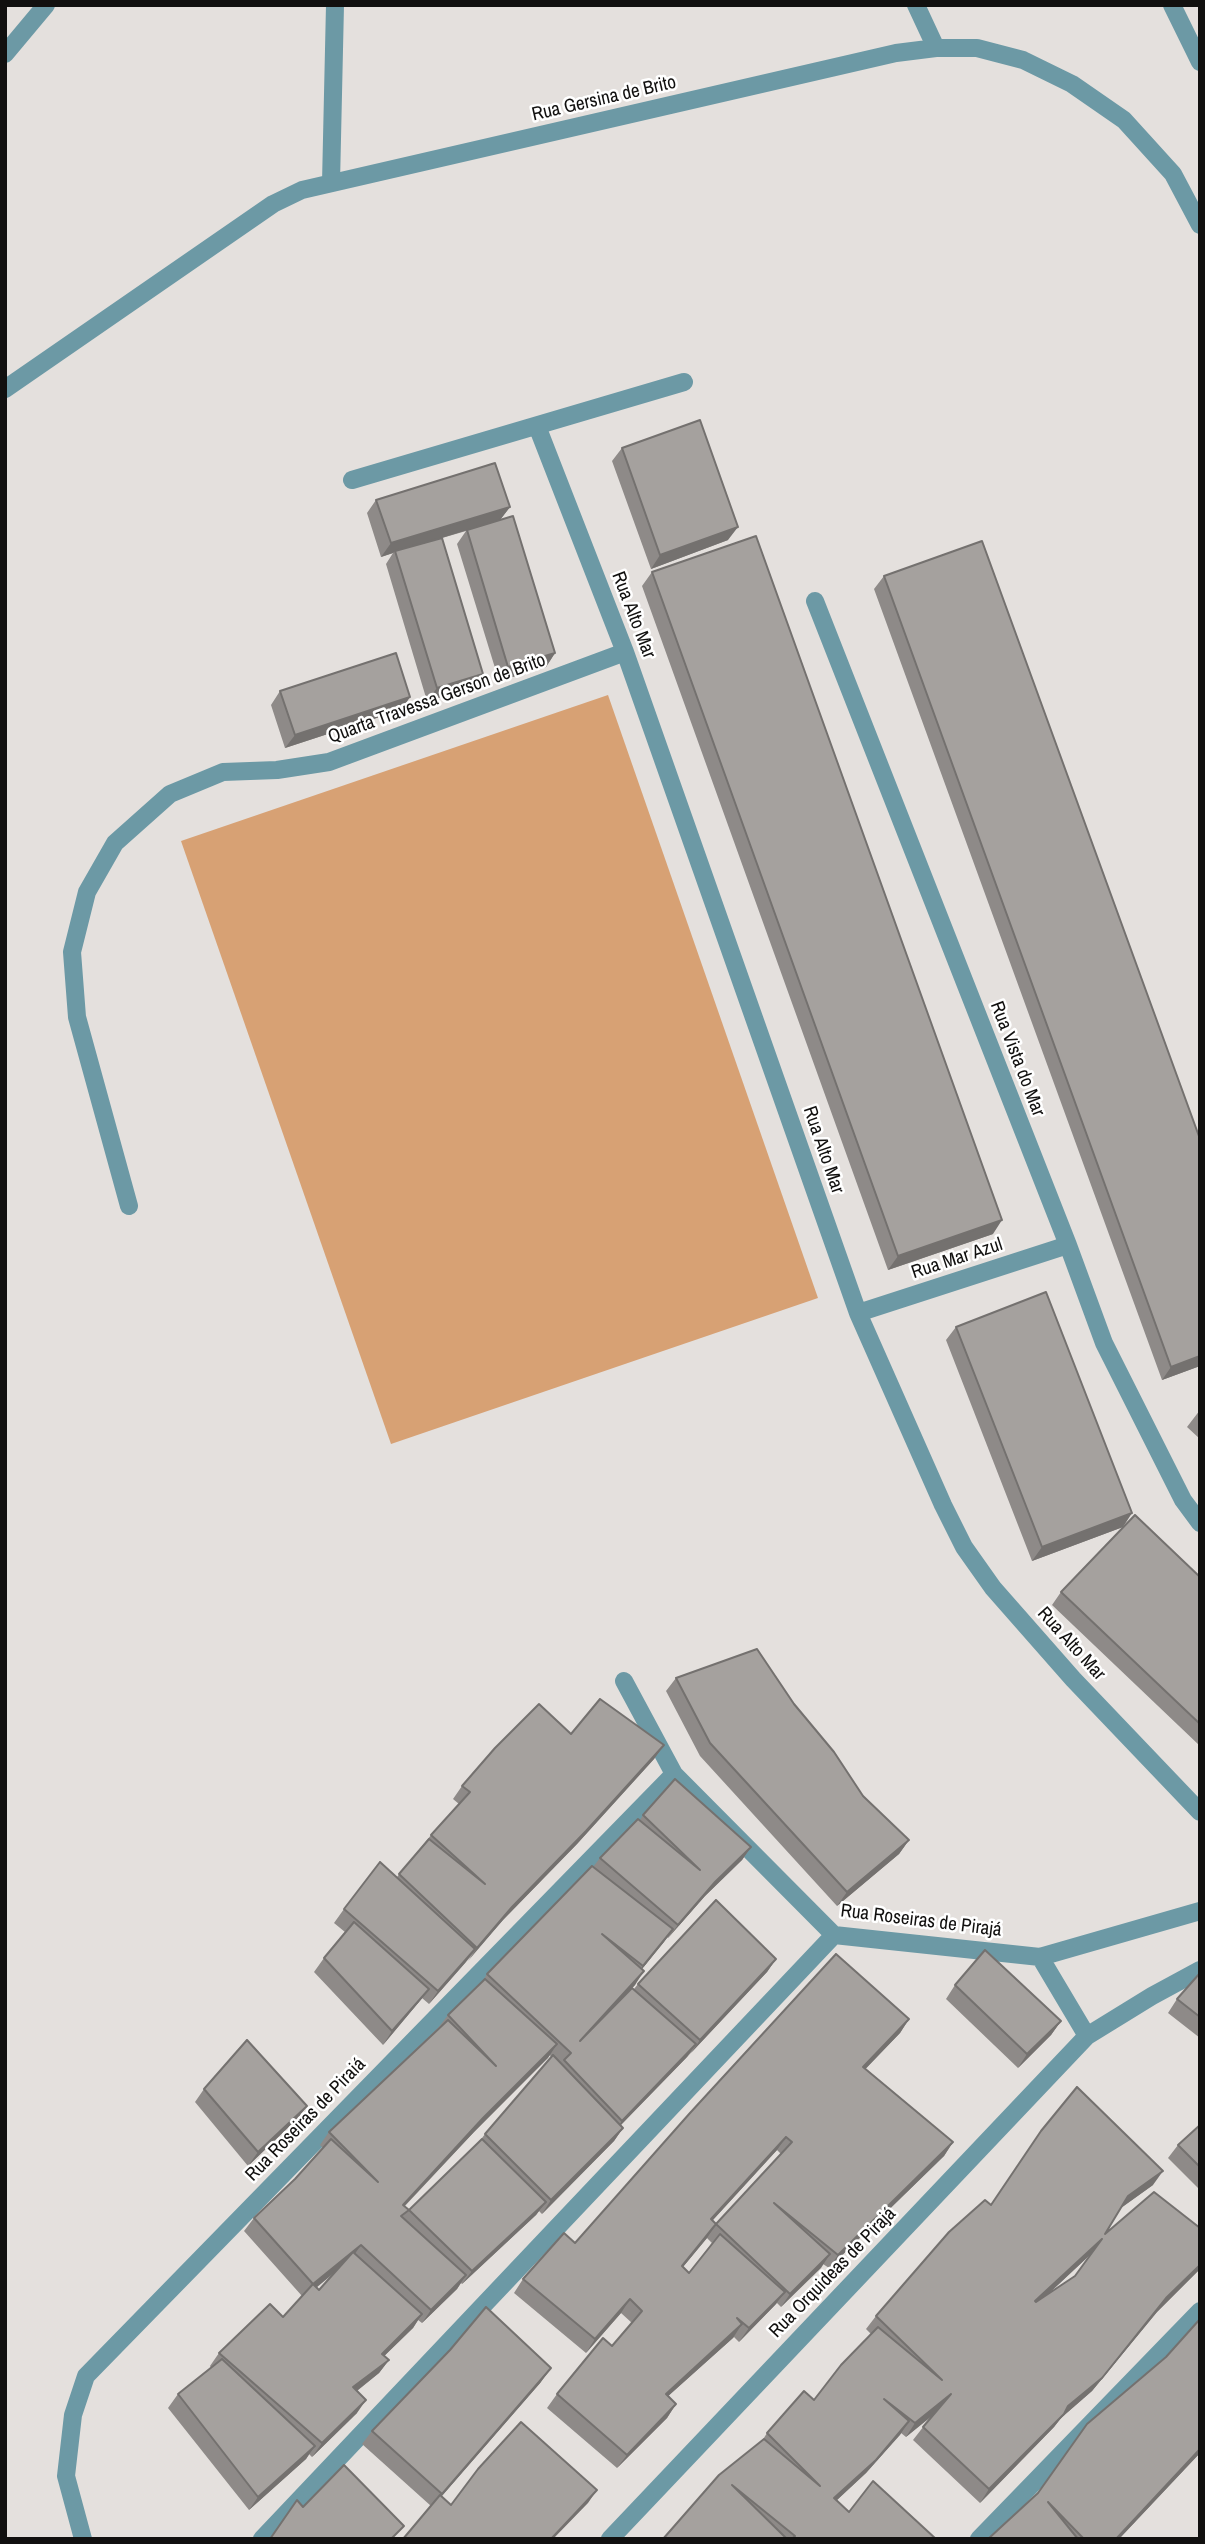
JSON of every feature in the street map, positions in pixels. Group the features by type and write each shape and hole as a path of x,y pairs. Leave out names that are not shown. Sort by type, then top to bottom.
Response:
{"street":[{"path":"5,54 46,5"},
{"path":"331,183 335,5"},
{"path":"916,5 936,48"},
{"path":"1172,5 1200,62"},
{"name":"Rua Gersina de Brito","path":"5,389 272,204 302,190 896,53 936,48 977,48 1023,60 1072,84 1124,120 1173,174 1200,225"},
{"path":"352,480 684,382"},
{"name":"Rua Alto Mar","path":"537,426 625,652 858,1313 943,1505 964,1547 993,1588 1073,1679 1200,1812"},
{"name":"Rua Vista do Mar","path":"814,601 1068,1245 1104,1343 1183,1500 1200,1523"},
{"name":"Quarta Travessa Gerson de Brito","path":"129,1206 77,1017 72,952 87,892 115,843 170,794 223,772 276,770 329,762 625,652"},
{"name":"Rua Mar Azul","path":"858,1313 1068,1245"},
{"name":"Rua Roseiras de Pirajá","path":"624,1681 674,1774 834,1935 1040,1957 1200,1911"},
{"name":"Rua Roseiras de Piraiá","path":"83,2539 66,2476 73,2415 86,2376 674,1774"},
{"path":"262,2539 834,1935"},
{"path":"1040,1957 1087,2036 1200,1970"},
{"name":"Rua Orquideas de Pirajá","path":"610,2539 1087,2036"},
{"path":"979,2539 1200,2311"}],"shaded area":[{"path":"608,695 818,1298 391,1444 181,841"}],"building":[{"path":"700,420 738,527 660,555 622,448"},
{"path":"495,463 510,507 391,543 376,500"},
{"path":"513,516 555,653 508,667 467,530"},
{"path":"756,536 1002,1220 898,1256 652,572"},
{"path":"442,538 483,674 437,688 395,551"},
{"path":"982,541 1200,1139 1200,1356 1171,1367 884,576"},
{"path":"396,653 410,697 295,735 280,691"},
{"path":"1046,1292 1132,1513 1042,1547 956,1327"},
{"path":"1135,1515 1200,1577 1200,1724 1061,1592"},
{"path":"757,1649 794,1704 834,1752 863,1796 909,1840 847,1892 710,1743 676,1678"},
{"path":"600,1699 664,1745 477,1948 399,1874 429,1839 485,1884 431,1835 470,1792 462,1786 539,1704 571,1734"},
{"path":"675,1779 751,1847 715,1882 678,1925 600,1858 638,1819 700,1870 643,1815"},
{"path":"380,1862 475,1949 438,1991 344,1909"},
{"path":"592,1866 673,1929 643,1966 602,1934 644,1971 580,2041 632,1988 696,2044 622,2121 564,2060 571,2053 487,1974"},
{"path":"716,1900 776,1959 700,2040 638,1984"},
{"path":"354,1922 429,1989 392,2031 324,1958"},
{"path":"985,1950 1061,2021 1027,2054 955,1985"},
{"path":"836,1954 909,2019 863,2067 953,2142 838,2255 774,2203 830,2254 790,2294 716,2224 682,2266 689,2273 720,2234 785,2292 749,2328 737,2318 742,2324 666,2394 676,2404 627,2455 557,2394 603,2338 612,2346 642,2311 630,2299 595,2339 523,2279 564,2233 575,2243","holes":["786,2137 792,2142 716,2224 711,2219"]},
{"path":"1200,1973 1200,2017 1177,1999"},
{"path":"485,1979 557,2044 483,2118 403,2205 409,2210 401,2216 466,2275 431,2310 361,2245 313,2284 254,2218 295,2179 331,2139 378,2182 329,2132 448,2020 496,2066 448,2015"},
{"path":"247,2040 307,2106 258,2152 204,2089"},
{"path":"553,2055 623,2128 551,2200 485,2134"},
{"path":"1077,2087 1163,2171 1128,2196 1105,2234 1154,2192 1200,2228 1200,2265 1166,2298 1102,2378 1068,2406 1064,2414 989,2489 923,2427 951,2394 915,2423 884,2399 909,2421 876,2460 834,2498 849,2512 873,2481 936,2539 792,2539 795,2536 732,2485 787,2539 663,2539 719,2475 764,2439 820,2486 767,2433 804,2391 814,2400 841,2365 878,2327 942,2380 876,2316 949,2232 985,2200 991,2205 1041,2131","holes":["1102,2239 1075,2276 1036,2302 1035,2301"]},
{"path":"1200,2125 1200,2167 1178,2145"},
{"path":"482,2139 546,2202 472,2271 409,2210"},
{"path":"353,2252 422,2314 382,2354 389,2360 353,2387 366,2400 322,2443 219,2353 270,2304 283,2317 313,2284 319,2290"},
{"path":"486,2307 551,2368 442,2494 372,2431 450,2350"},
{"path":"1200,2319 1200,2449 1116,2539 1084,2539 1048,2502 1078,2539 988,2539 1038,2493 1087,2424 1166,2357"},
{"path":"222,2359 315,2446 258,2497 178,2394"},
{"path":"521,2422 597,2490 551,2539 403,2539 440,2495 451,2505 478,2469"},
{"path":"344,2465 404,2526 391,2539 270,2539 297,2500 303,2507"}]}
